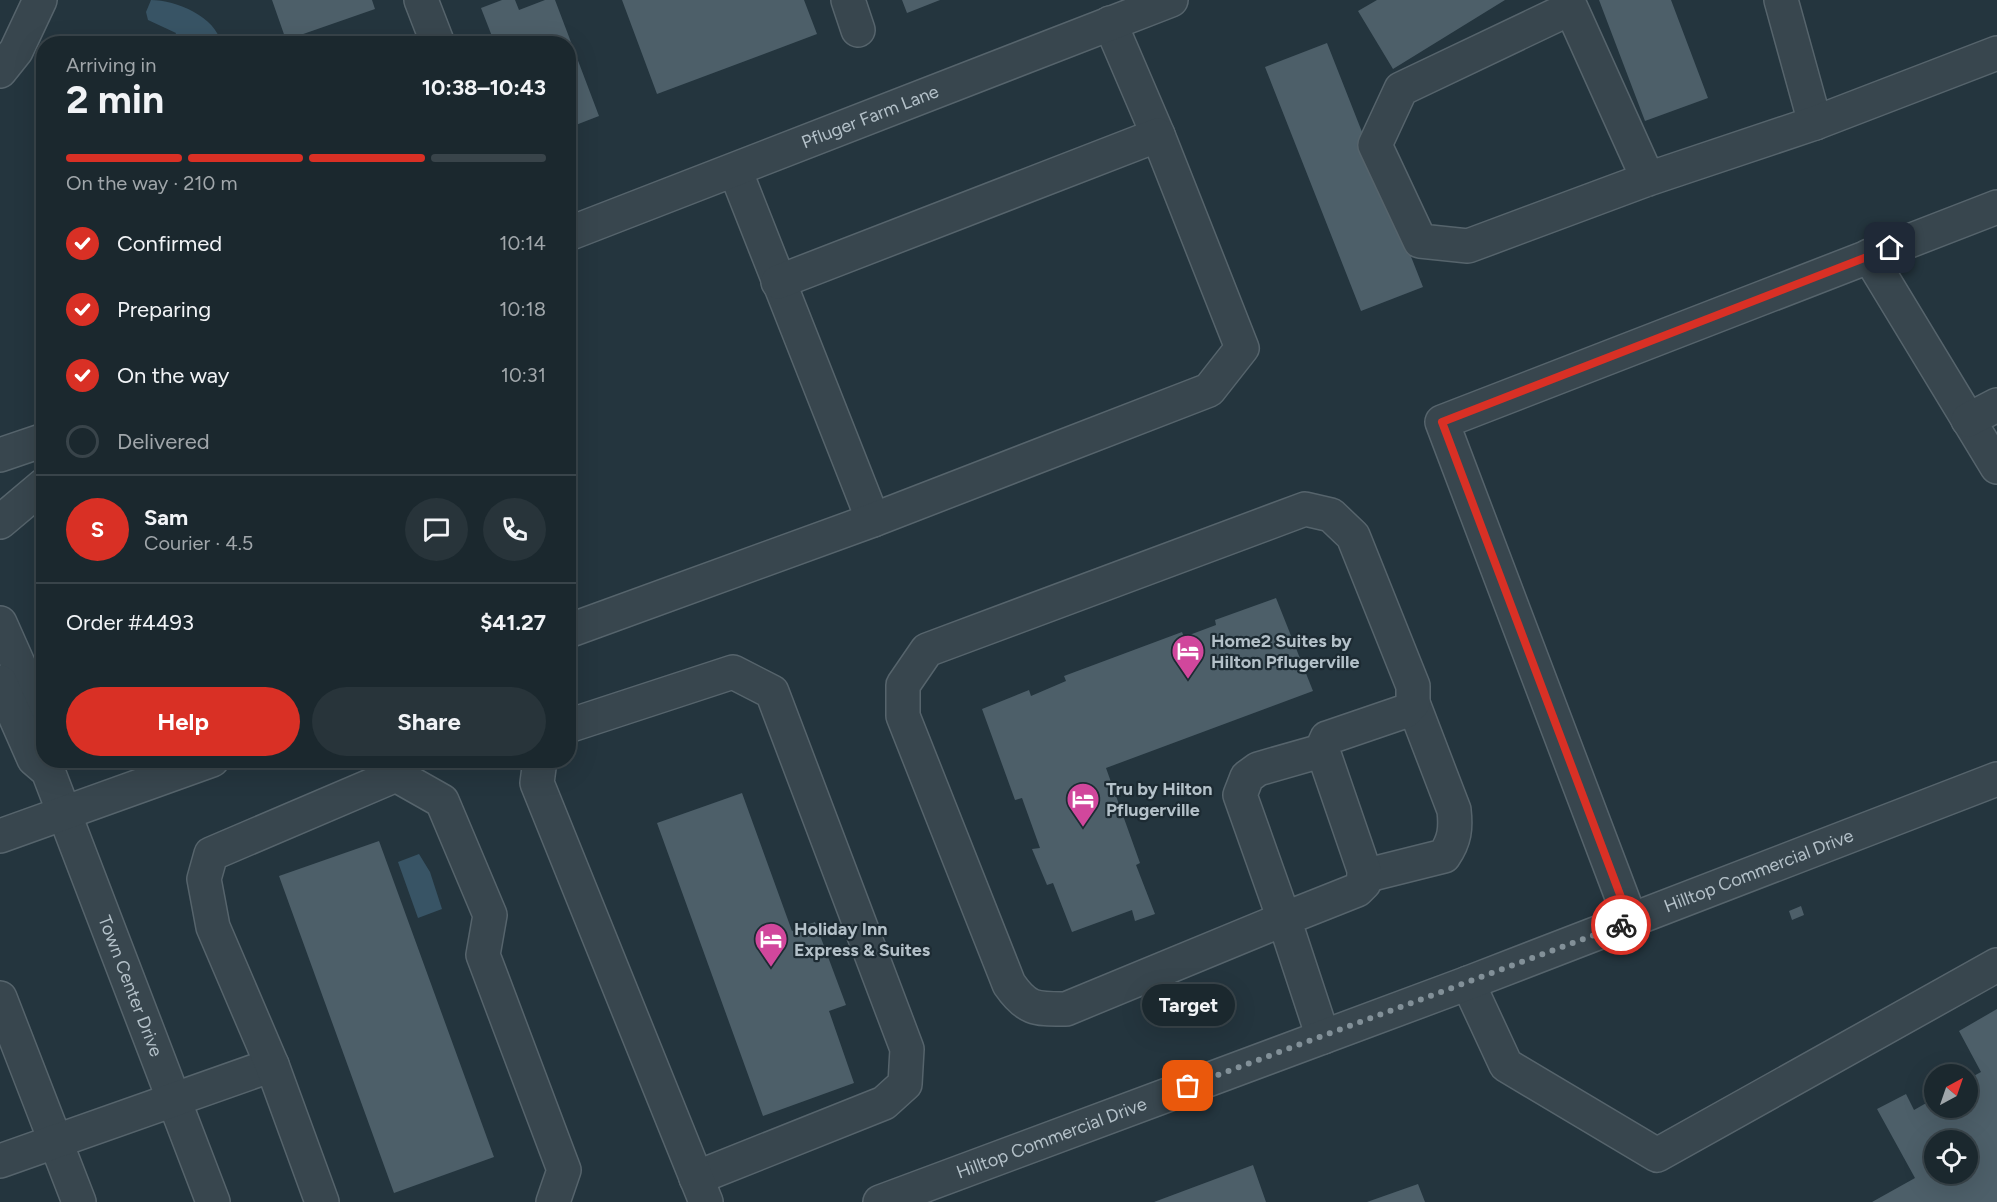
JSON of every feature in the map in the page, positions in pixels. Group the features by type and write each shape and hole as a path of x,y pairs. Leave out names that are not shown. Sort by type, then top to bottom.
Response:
{"street":[{"path":"0,71 9,62 40,0"},
{"path":"422,0 435,36"},
{"name":"Pfluger Farm Lane","path":"576,231 1171,0"},
{"path":"1781,0 1815,123"},
{"path":"1648,179 1571,8 1401,89 1375,144 1420,241 1468,246 1648,179 1815,123 1997,53"},
{"path":"576,628 873,520 1209,390 1242,348 1158,135 1110,23"},
{"path":"778,282 1158,135"},
{"path":"735,170 873,520"},
{"path":"1630,921 1442,422 1997,207"},
{"path":"1869,256 1997,467"},
{"path":"1968,420 1997,405"},
{"path":"0,455 36,443"},
{"path":"0,522 36,492"},
{"path":"0,503 0,512"},
{"path":"1327,738 1323,751 1364,876 1364,883 1357,890 1066,1009 1040,1010 1020,1001 1009,984 903,716 903,685 927,650 1305,509 1331,515 1353,536 1413,686 1413,703 1454,810 1456,826 1453,844 1444,856 1364,876"},
{"path":"0,623 36,704"},
{"path":"539,768 537,783 701,1190 884,1103 905,1084 907,1049 772,692 733,672 576,723"},
{"name":"Town Center Drive","path":"0,682 36,760"},
{"path":"1323,1036 1240,795 1247,777 1258,769 1321,751 1327,738 1406,711 1413,703"},
{"name":"Town Center Drive","path":"51,768 65,812 213,1202"},
{"path":"0,836 189,768"},
{"path":"322,1202 272,1065 213,927 204,879 211,854 396,775 442,801 490,915 483,955 564,1170 553,1202"},
{"name":"Hilltop Commercial Drive","path":"880,1202 1468,983 1997,778"},
{"path":"1468,983 1506,1065 1657,1155 1997,965"},
{"path":"0,998 10,1054 55,1140 79,1202"},
{"path":"0,1161 272,1065"}],"water":[{"path":"151,0 172,3 203,18 219,36 175,36 176,33 148,20 146,12"},
{"path":"419,854 430,872 442,909 418,918 398,862"}],"building":[{"path":"272,0 372,0 375,9 297,36 285,36"},
{"path":"502,0 515,0 519,10 545,0 555,0 569,36 492,36 481,8"},
{"path":"622,0 804,0 817,34 657,94"},
{"path":"902,0 940,0 907,13"},
{"path":"1377,0 1505,0 1393,69 1358,11"},
{"path":"1599,0 1671,0 1708,98 1645,121"},
{"path":"1327,43 1423,287 1361,311 1265,67"},
{"path":"576,55 599,116 576,125"},
{"path":"1276,598 1313,691 1106,768 1140,863 1136,865 1155,914 1135,921 1132,910 1072,932 1053,883 1047,885 1032,849 1040,848 1022,798 1015,800 982,709 1029,690 1031,696 1066,681 1064,676 1182,632 1184,637 1216,625 1215,620"},
{"name":"Holiday Inn Express & Suites","path":"742,793 792,931 815,922 846,1005 829,1011 854,1083 763,1116 657,823"},
{"path":"379,841 494,1157 394,1193 279,876"},
{"path":"1801,906 1804,915 1792,920 1789,911"},
{"path":"1997,1009 1997,1202 1872,1202 1915,1178 1877,1109 1906,1094 1914,1110 1924,1104 1924,1118 1978,1118 1978,1074 1981,1072 1959,1031"},
{"path":"1253,1165 1266,1202 1154,1202"},
{"path":"1418,1184 1425,1202 1367,1202"}],"way so far":[{"path":"1188,1086 1621,925"}],"place":[{"name":"Home2 Suites by Hilton Pflugerville","path":"1188,680"},
{"name":"Tru by Hilton Pflugerville","path":"1083,828"},
{"name":"Holiday Inn Express & Suites","path":"771,968"},
{"name":"Target","path":"1188,1086"}],"route":[{"path":"1621,925 1630,921 1442,422 1890,248"}]}
